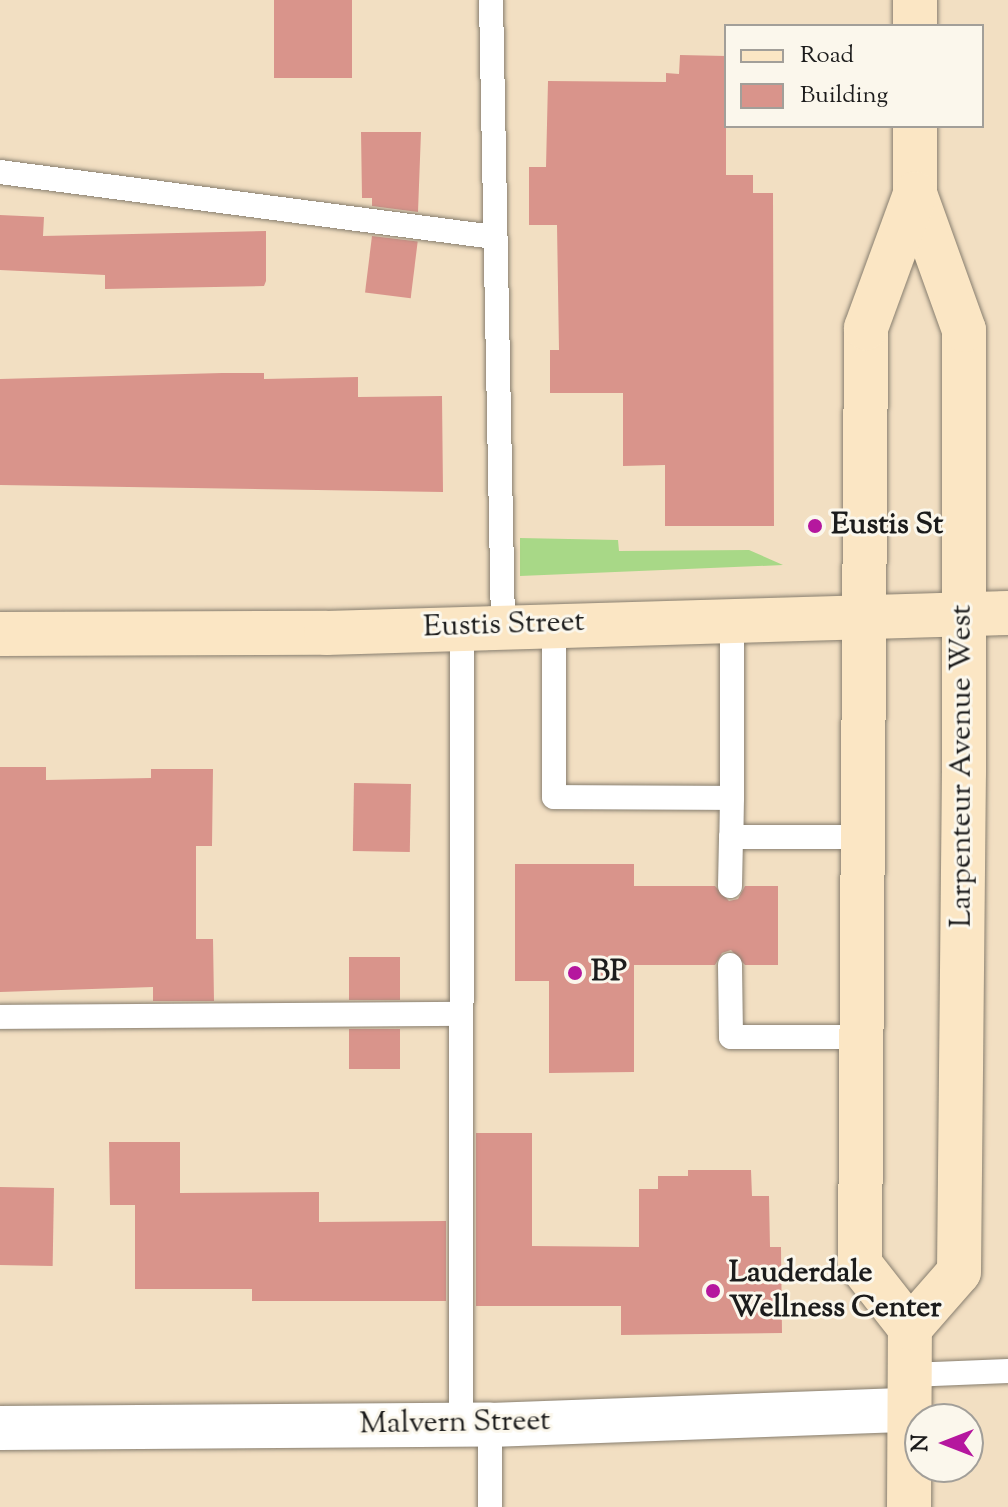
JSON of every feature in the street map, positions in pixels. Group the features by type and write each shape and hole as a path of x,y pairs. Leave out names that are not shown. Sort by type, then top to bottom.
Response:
{"main road":[{"path":"915,0 915,24"},
{"name":"Larpenteur Avenue West","path":"915,128 915,194 964,330 964,614 959,1272 910,1328 860,1264 866,328 915,194"},
{"name":"Eustis Street","path":"0,634 1008,613"},
{"path":"909,1507 910,1328"}],"street":[{"name":"Malvern Street","path":"0,1428 475,1425 909,1392"}],"lane":[{"path":"490,1507 475,1425 459,1014 482,626 493,237 491,0"},
{"path":"0,172 493,237"},
{"path":"730,886 732,619"},
{"path":"554,624 554,797 732,798"},
{"path":"731,837 863,837"},
{"path":"730,965 731,1037 862,1037"},
{"path":"0,1017 459,1014"},
{"path":"909,1392 1008,1371"}],"green space":[{"path":"520,538 618,540 619,551 749,550 783,565 520,576"}],"building":[{"path":"274,0 352,0 352,78 274,78"},
{"path":"680,55 724,56 726,175 753,175 753,193 773,193 774,526 665,526 665,465 623,466 623,393 550,393 550,350 559,350 557,225 529,225 529,167 546,167 548,81 666,82 666,73 679,74"},
{"path":"361,132 421,132 418,212 372,206 372,198 362,198"},
{"path":"0,215 44,217 43,236 266,231 266,281 264,286 105,289 105,275 0,270"},
{"path":"372,236 418,242 411,298 365,293"},
{"path":"264,373 264,379 358,377 358,397 442,396 443,492 0,485 0,379"},
{"path":"0,767 46,767 46,780 151,778 151,769 213,769 212,846 196,846 196,939 213,939 214,1001 153,1001 153,987 0,992"},
{"path":"354,783 411,784 410,852 353,851"},
{"name":"BP","path":"515,864 634,864 634,886 715,886 729,901 738,899 745,886 778,886 778,965 745,965 731,950 722,953 715,965 634,965 634,1072 549,1073 549,981 515,981"},
{"path":"349,957 400,957 400,1000 349,1000"},
{"path":"349,1029 400,1029 400,1069 349,1069"},
{"path":"476,1133 532,1133 532,1246 639,1247 639,1189 658,1189 658,1176 688,1176 688,1170 751,1170 752,1196 769,1196 770,1247 781,1247 782,1333 621,1335 621,1306 476,1306"},
{"path":"109,1142 180,1142 180,1193 319,1192 319,1222 446,1221 446,1301 252,1301 252,1289 135,1289 135,1205 110,1205"},
{"path":"0,1187 54,1188 53,1266 0,1265"}],"place":[{"name":"Eustis St","path":"815,526"},
{"name":"BP","path":"575,973"},
{"name":"Lauderdale Wellness Center","path":"713,1291"}]}
